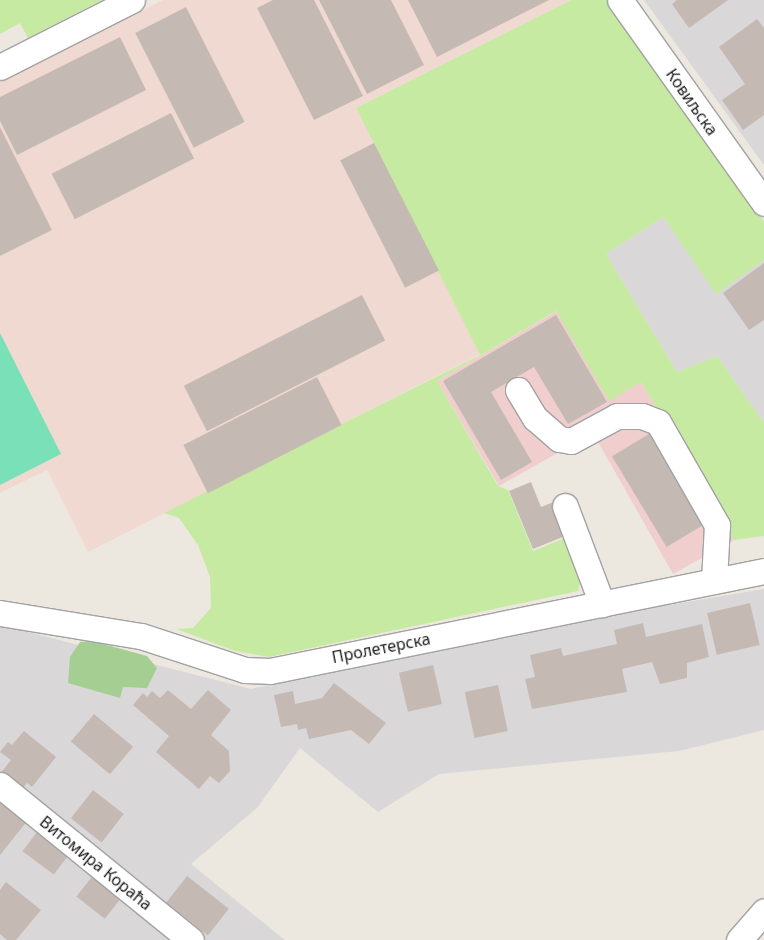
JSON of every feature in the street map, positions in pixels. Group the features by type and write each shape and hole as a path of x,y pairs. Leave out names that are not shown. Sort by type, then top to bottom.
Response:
{"street":[{"path":"0,67 132,0"},
{"name":"Ковиљска","path":"620,0 764,203"},
{"path":"518,390 535,418 560,439 571,441 617,416 642,416 658,422 717,525 714,581"},
{"path":"565,506 602,604"},
{"name":"Пролетерска","path":"0,613 141,636 245,670 270,671 764,571"},
{"name":"Витомира Кораћа","path":"0,785 191,940"},
{"path":"739,940 764,911"}],"shaded area":[{"path":"163,0 571,0 356,108 480,354 88,552 47,470 0,493 0,82"},
{"path":"644,0 764,0 764,165"},
{"path":"663,217 716,293 764,260 764,423 717,356 677,372 606,254"},
{"path":"557,311 609,400 641,382 734,540 673,574 593,433 499,486 437,381"},
{"path":"764,589 764,730 679,751 439,774 378,812 300,748 257,808 191,864 285,940 0,940 0,625 251,689 514,631"}],"green space":[{"path":"0,0 102,0 28,38 20,23 0,34"},
{"path":"571,0 607,0 764,222 764,260 716,294 663,217 606,254 677,372 717,356 764,423 764,536 734,540 641,382 609,401 556,311 437,381 498,486 508,490 533,551 565,538 581,580 578,591 269,657 235,651 176,629 193,628 211,608 210,577 198,545 179,518 164,513 480,355 356,108"},
{"path":"0,333 61,454 0,485"},
{"path":"92,641 147,656 157,668 147,688 123,687 120,698 68,683 70,657 80,642"}],"building":[{"path":"273,0 314,0 363,96 314,120 257,8"},
{"path":"319,0 391,0 424,65 367,94"},
{"path":"408,0 549,0 437,57"},
{"path":"677,0 728,0 689,28 672,4"},
{"path":"186,7 245,122 194,148 135,33"},
{"path":"757,19 764,28 764,115 743,130 722,100 745,84 719,47"},
{"path":"120,37 146,90 17,155 0,121 0,97"},
{"path":"171,113 194,158 75,219 52,174"},
{"path":"0,127 52,230 0,256"},
{"path":"374,143 439,270 405,288 340,160"},
{"path":"764,263 764,320 749,330 723,293"},
{"path":"362,295 385,340 207,431 184,386"},
{"path":"556,315 607,402 568,424 534,367 491,392 532,462 501,480 443,381"},
{"path":"317,377 342,425 208,493 183,445"},
{"path":"654,431 709,522 667,547 612,456"},
{"path":"531,482 541,507 556,501 570,534 533,549 509,491"},
{"path":"750,603 760,645 717,655 707,613"},
{"path":"643,623 646,637 702,624 709,657 687,663 687,678 660,684 652,662 622,669 627,692 532,709 525,679 535,677 530,655 561,648 563,656 617,644 614,630"},
{"path":"433,665 442,704 408,712 399,673"},
{"path":"334,683 386,723 369,744 351,730 309,739 306,728 298,730 297,724 281,727 274,695 293,691 295,704 322,698"},
{"path":"498,685 508,731 475,738 465,692"},
{"path":"168,690 191,709 208,690 231,710 211,735 229,751 230,771 219,783 210,776 199,789 156,752 169,736 133,705 143,693 147,697 152,691 160,698"},
{"path":"94,714 133,747 110,774 71,742"},
{"path":"24,731 56,757 32,787 27,783 21,790 0,774 11,760 0,752 8,742 12,745"},
{"path":"93,790 124,814 102,842 71,818"},
{"path":"0,798 28,820 0,855"},
{"path":"43,824 74,847 54,875 23,851"},
{"path":"98,869 126,891 105,919 76,897"},
{"path":"187,876 229,909 208,935 166,903"},
{"path":"6,882 41,910 16,940 7,940 0,934 0,890"}]}
